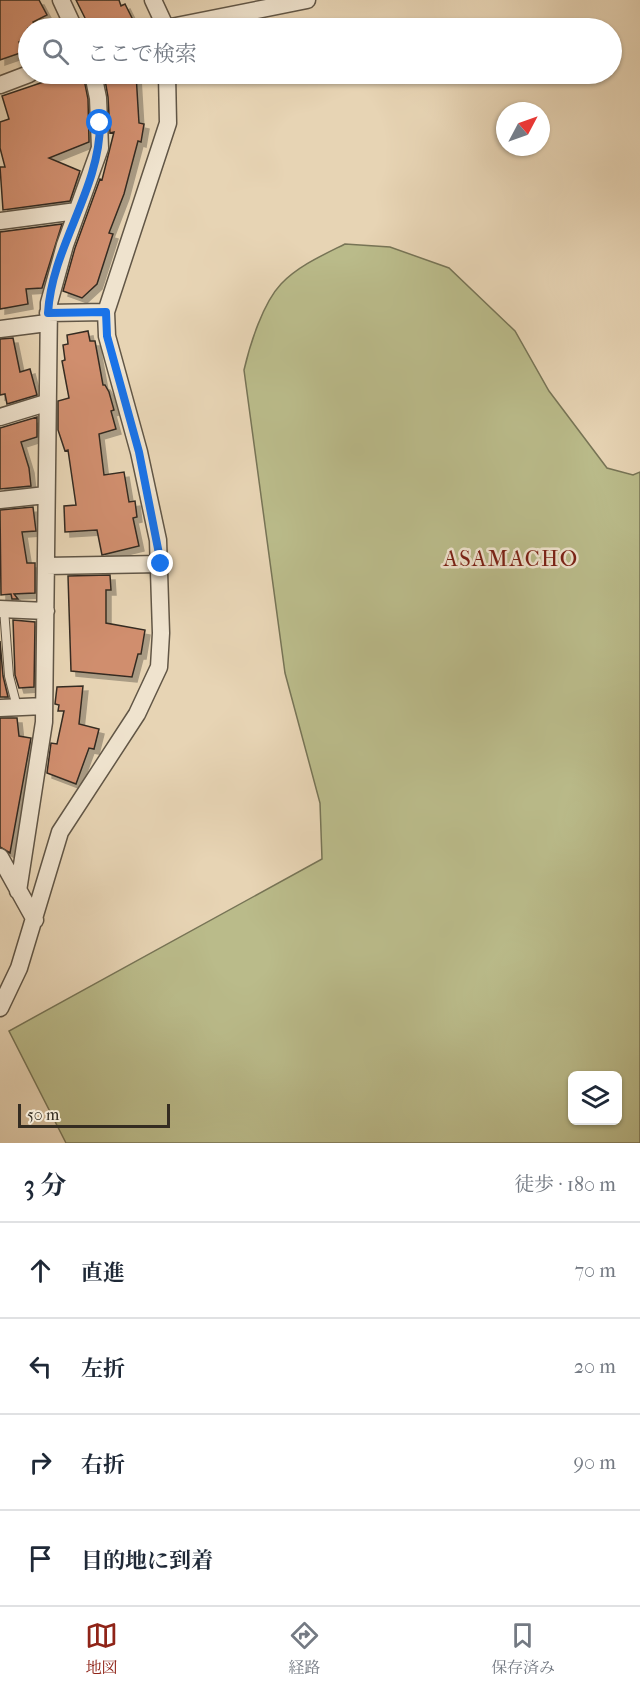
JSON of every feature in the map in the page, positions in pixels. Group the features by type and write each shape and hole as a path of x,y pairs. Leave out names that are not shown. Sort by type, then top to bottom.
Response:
{"street":[{"path":"61,0 69,18"},
{"path":"153,0 161,18"},
{"path":"216,18 307,0"},
{"path":"0,86 18,79"},
{"path":"18,891 44,706 48,318 53,281 100,148 98,98 95,84"},
{"path":"0,1008 20,968 60,832 137,714 159,667 161,564 139,452 107,336 106,312 168,123 167,84"},
{"path":"0,221 78,211"},
{"path":"0,329 48,318 106,312"},
{"path":"0,417 46,403"},
{"path":"0,500 46,495"},
{"path":"46,567 161,564"},
{"path":"2,609 46,611"},
{"path":"8,708 44,706"},
{"path":"0,857 35,920"}],"lane":[{"path":"2,609 9,676 8,708"}],"green space":[{"path":"345,244 390,247 449,268 515,331 549,391 607,468 633,475 640,472 640,1143 66,1143 9,1031 322,859 320,803 285,673 244,370 258,324 274,292 295,272"}],"building":[{"path":"0,0 39,0 47,15 41,18 18,18 18,54 0,60"},
{"path":"76,0 119,0 121,6 125,4 132,18 85,18"},
{"path":"37,84 85,84 88,99 89,142 49,158 80,171 70,201 3,210 0,167 5,167 0,148 0,122 9,119 2,96"},
{"path":"106,84 137,84 139,123 144,124 141,142 138,141 124,194 109,233 113,234 97,284 82,298 63,291 75,248 100,179 102,180 114,132 110,133"},
{"path":"62,224 42,288 26,289 28,304 0,309 0,232"},
{"path":"88,331 90,341 95,341 103,385 109,392 114,410 111,411 116,429 99,434 104,475 124,472 129,502 135,501 137,517 133,518 139,546 102,555 97,530 65,532 64,506 76,505 68,450 65,451 58,430 58,401 69,398 62,361 65,360 63,345 68,344 67,335"},
{"path":"13,338 20,372 30,369 37,395 7,404 5,394 0,395 0,339"},
{"path":"37,417 37,437 21,442 29,468 31,486 0,489 0,428"},
{"path":"33,507 36,531 22,532 27,563 35,563 35,593 14,594 18,599 12,599 11,594 1,595 0,510"},
{"path":"110,575 111,590 106,590 106,623 145,630 141,654 138,654 132,677 71,671 68,576"},
{"path":"13,620 35,622 34,687 19,688 15,675"},
{"path":"0,641 3,676 8,697 0,697"},
{"path":"83,686 79,724 99,729 94,749 89,748 76,784 47,773 51,743 57,744 64,711 58,711 59,705 55,704 57,687"},
{"path":"0,718 17,718 19,736 31,738 10,853 0,847"}],"district":[{"name":"ASAMACHO","path":"511,558"}],"route":[{"path":"100,123 100,148 53,281 48,313 106,312 107,336 139,452 161,564"}]}
